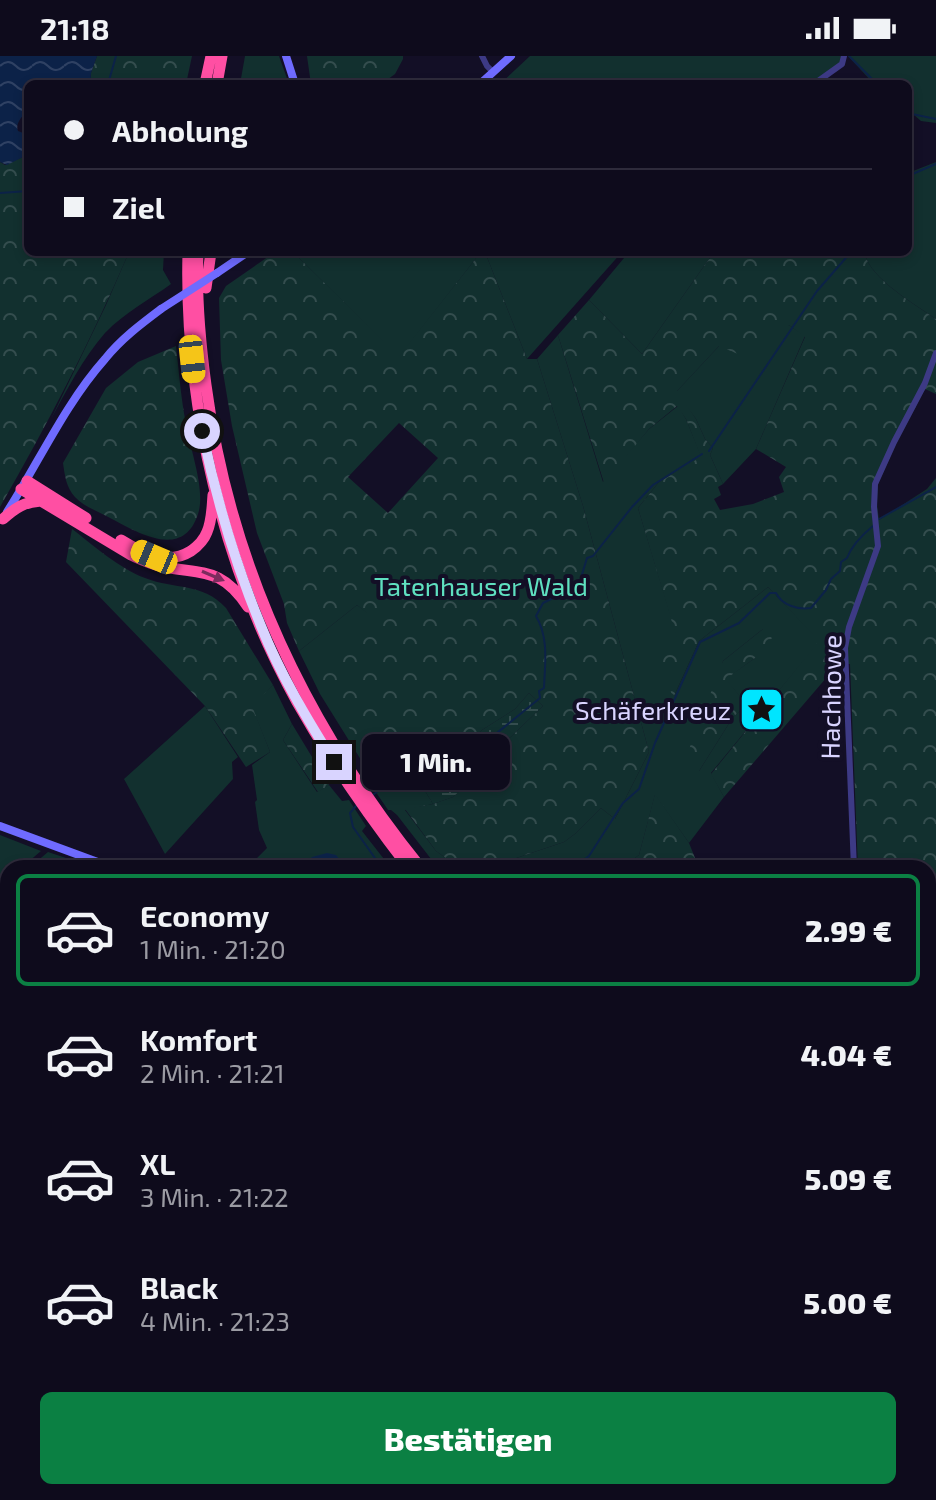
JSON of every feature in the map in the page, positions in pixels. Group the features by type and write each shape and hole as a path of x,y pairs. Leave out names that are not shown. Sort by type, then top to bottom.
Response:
{"highway":[{"path":"206,80 211,56"},
{"path":"217,80 222,56"},
{"path":"188,256 195,388 214,486 224,524 261,628 297,701 404,860"},
{"path":"198,256 201,340 209,409 230,509 249,567 290,666 358,791"},
{"path":"201,340 211,256"},
{"path":"24,485 139,550 154,557 167,558 185,554 202,541 211,520 214,486"},
{"path":"24,485 41,501 131,555 163,567 202,571 227,583 238,593 261,628"},
{"path":"1,521 18,506 41,501"},
{"path":"377,818 414,860"}],"main road":[{"path":"286,56 294,80"},
{"path":"484,80 511,56"},
{"path":"1,521 73,402 120,343 161,309 242,256"},
{"path":"0,826 92,860"}],"street":[{"path":"482,56 493,72"},
{"path":"820,80 842,64 844,56"},
{"name":"Hachhowe","path":"854,860 845,648 849,627 878,546 875,484 925,383 936,353"}],"green space":[{"path":"97,56 192,56 187,80 90,80"},
{"path":"245,56 279,56 288,80 241,80"},
{"path":"307,56 403,56 395,74 387,80 310,80"},
{"path":"530,56 843,56 841,62 816,80 504,80"},
{"path":"848,56 936,56 936,123 921,121 914,115 912,119 912,80 870,80"},
{"path":"24,153 24,256 127,256 100,318 0,507 0,162 5,165 23,157"},
{"path":"936,162 936,319 883,280 866,256 912,256 912,171"},
{"path":"127,256 164,256 163,270 171,284 105,333 82,364 51,419"},
{"name":"Tatenhauser Wald","path":"269,256 297,256 399,356 478,256 487,256 527,359 537,359 583,506 649,752 615,819 601,808 564,842 510,860 449,860 436,851 405,809 453,797 543,706 529,693 515,709 482,730 444,764 432,770 413,771 396,748 370,761 320,681 367,613 357,605 299,651 257,533 232,426 221,360 219,298 226,286","holes":["399,423 438,458 388,513 348,477"]},
{"path":"297,256 478,256 399,357"},
{"path":"487,256 618,256 527,359"},
{"path":"626,256 711,256 642,354 589,300"},
{"name":"Tatenhauser Wald","path":"711,256 866,256 883,280 936,319 936,394 925,389 878,484 877,504 879,520 927,489 936,478 936,860 858,860 850,664 839,663 724,797 711,774 819,641 768,587 699,641 673,698 661,662 677,639 638,508 659,482 701,457 686,419 677,406 649,429 604,483 558,335 589,300 642,354","holes":["789,325 805,337 756,449 786,467 779,477 784,492 753,504 720,510 714,499 721,495 718,487 723,484 710,455 713,448 677,391 719,346 752,360"]},
{"path":"789,325 805,336 756,449 723,484 710,455 713,448 676,392 719,346"},
{"path":"558,335 603,482 649,429 678,406 702,458 659,482 638,508 678,640 674,696 699,641 768,587 820,641 711,773 724,797 689,843 655,795 639,855 632,860 510,860 564,842 601,808 615,819 649,752 583,506 537,359","holes":["763,629 755,658 725,679 747,705 733,717 699,771 723,661"]},
{"path":"176,346 184,415 199,482 200,504 191,528 182,536 160,539 135,531 79,501 68,485 63,463 106,388 138,362"},
{"path":"72,529 126,569 156,582 198,590 226,608 273,685 252,706 270,752 246,767 205,706 66,562"},
{"path":"357,605 368,613 370,761 396,747 433,804 405,810 436,851 449,860 432,860 397,815 388,810 371,785 371,776 320,694 299,651"},
{"path":"763,629 772,638 755,658 726,679 747,705 733,717 699,771 683,765 723,661"},
{"path":"273,685 292,724 283,740 317,792 329,785 342,801 349,800 366,826 362,831 385,860 255,860 267,848 259,830 252,765 270,752 251,705"},
{"path":"529,693 543,706 453,797 433,804 413,771 432,770 444,764 482,730 515,709"},
{"path":"205,706 238,757 232,762 233,779 165,854 124,779"},
{"path":"292,724 329,785 318,792 283,740"},
{"path":"655,794 689,843 696,860 632,860 639,855"},
{"path":"0,835 41,851 30,860 0,860"},
{"path":"48,852 72,860 38,860"}],"water":[{"path":"0,56 97,56 90,80 24,80 24,114 17,126 18,131 24,132 23,157 7,165 0,162"},
{"path":"327,853 336,855 340,860 309,860"}],"waterway":[{"path":"109,80 116,56"},
{"path":"849,56 873,80"},
{"path":"912,114 936,119"},
{"path":"912,174 936,164"},
{"path":"0,193 24,191"},
{"path":"709,451 817,291 848,256"},
{"path":"487,741 540,698 539,691 544,688 545,651 543,633 536,616 543,603 566,586 580,581 587,558 593,556 653,485 702,454"},
{"path":"879,519 936,487"},
{"path":"584,860 623,803 639,789 655,743 700,642 739,623 770,593 776,593 790,606 811,608 840,571 841,562 873,526"},
{"path":"371,796 379,787 389,790"},
{"path":"356,806 350,813 353,827 376,860"}],"place":[{"name":"Schäferkreuz","path":"762,709"}],"route":[{"path":"202,431 224,524 261,628 297,701 334,762"}]}
